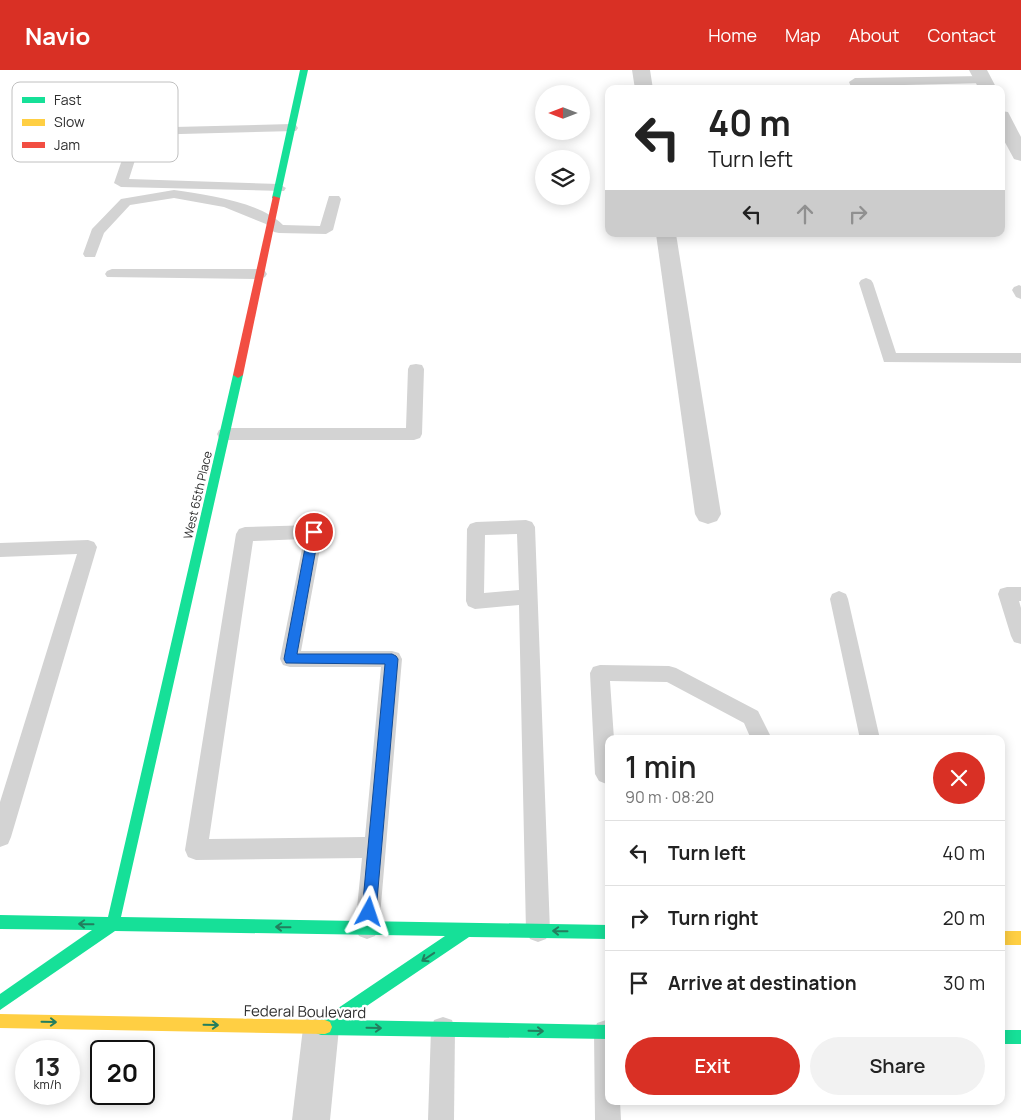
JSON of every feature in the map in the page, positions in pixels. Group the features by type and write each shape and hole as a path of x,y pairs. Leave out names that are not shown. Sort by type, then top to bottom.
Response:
{"street":[{"name":"West 65th Place","path":"114,924 225,434 304,70"},
{"path":"641,70 643,85"},
{"path":"1005,126 1021,155"},
{"path":"666,237 708,514"},
{"path":"0,922 605,932"},
{"path":"0,1003 114,924"},
{"path":"312,1120 321,1028 468,930"},
{"path":"1005,938 1021,938"},
{"name":"Federal Boulevard","path":"0,1021 605,1032"},
{"path":"1005,1037 1021,1037"}],"lane":[{"path":"856,85 855,82 983,80"},
{"path":"178,130 292,128"},
{"path":"128,162 121,183 279,188"},
{"path":"90,254 97,232 126,202 174,194 227,203 271,221 279,229 326,230 334,199"},
{"path":"112,274 260,274"},
{"path":"866,283 890,358 1021,358"},
{"path":"225,434 414,434 416,370"},
{"path":"367,928 375,846 392,659 290,659 314,532 245,534 196,850 375,846"},
{"path":"0,550 88,547 0,837"},
{"path":"1021,594 1007,594 1021,636"},
{"path":"528,597 538,931"},
{"path":"839,599 869,735"},
{"path":"605,757 600,673 669,674 751,717 760,735"},
{"path":"441,1120 443,1029"},
{"path":"608,1105 608,1120"}],"traffic: fast":[{"path":"276,198 304,70"},
{"path":"113,924 238,375"},
{"path":"0,922 605,932"},
{"path":"0,1003 113,924"},
{"path":"321,1028 468,929"},
{"path":"325,1027 605,1032"},
{"path":"1005,1037 1021,1037"}],"traffic: slow":[{"path":"1005,938 1021,938"},
{"path":"0,1021 325,1027"}],"traffic: jam":[{"path":"238,375 276,198"}],"route":[{"path":"314,532 290,659 392,659 369,912"}]}
